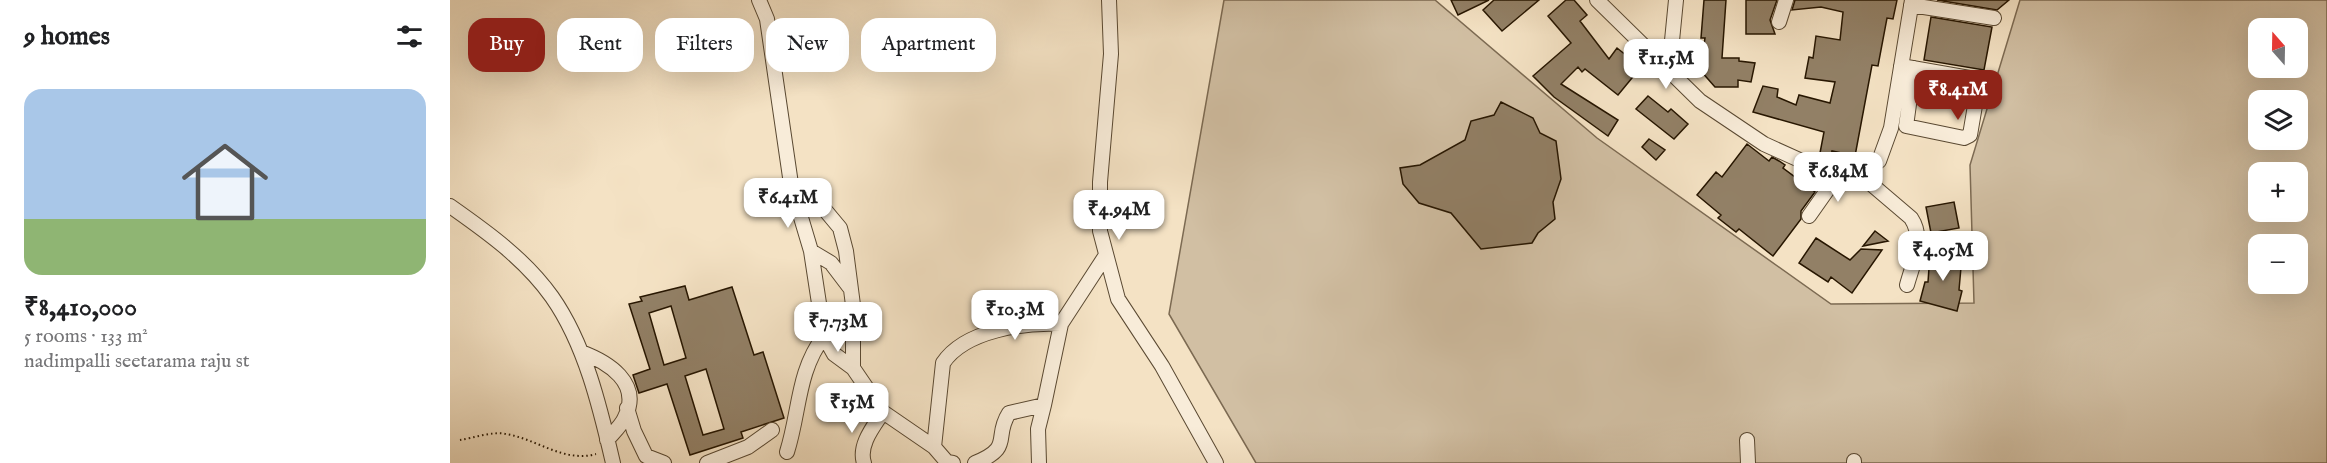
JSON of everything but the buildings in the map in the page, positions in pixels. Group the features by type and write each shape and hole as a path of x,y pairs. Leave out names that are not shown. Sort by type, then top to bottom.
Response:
{"street":[{"path":"1109,0 1112,54 1100,192 1100,231 1118,299 1162,366 1216,463"},
{"path":"1597,0 1700,101 1764,144 1826,172 1857,172 1879,161 1908,67"},
{"path":"1669,71 1676,0"},
{"path":"1779,22 1786,0"},
{"path":"762,2 767,20 791,184 811,251 824,332 834,354 853,368 883,412 934,447 949,463"},
{"path":"1908,67 1975,79 1979,82 1970,135 1964,138 1905,126 1908,67 1912,3 1995,18"},
{"path":"1809,216 1840,172"},
{"path":"1857,172 1911,218 1918,227 1919,239 1907,285"},
{"path":"791,184 825,210 840,228 851,290 853,368"},
{"path":"450,206 503,244 552,297 581,352 610,451"},
{"path":"811,251 831,263 851,290"},
{"path":"1040,463 1038,429 1061,324 1106,255"},
{"path":"787,452 802,376 814,350 824,332 853,321"},
{"path":"934,447 943,363 949,354 961,345 1012,326 1030,322 1061,324"},
{"path":"581,352 602,359 616,370 626,383 625,418 610,451"},
{"path":"975,463 990,457 1002,443 1003,424 1009,413 1044,405"},
{"path":"627,408 634,431 646,456 664,463"},
{"path":"864,463 862,458 867,438 883,412"},
{"path":"706,463 748,447 772,430"},
{"path":"1747,440 1748,463"}],"path":[{"path":"460,440 504,433 569,456 585,457 610,451"}],"shaded area":[{"path":"1224,0 1435,0 1597,138 1831,304 1974,303 1970,165 2020,0 2327,0 2327,463 1256,463 1169,314"}]}
